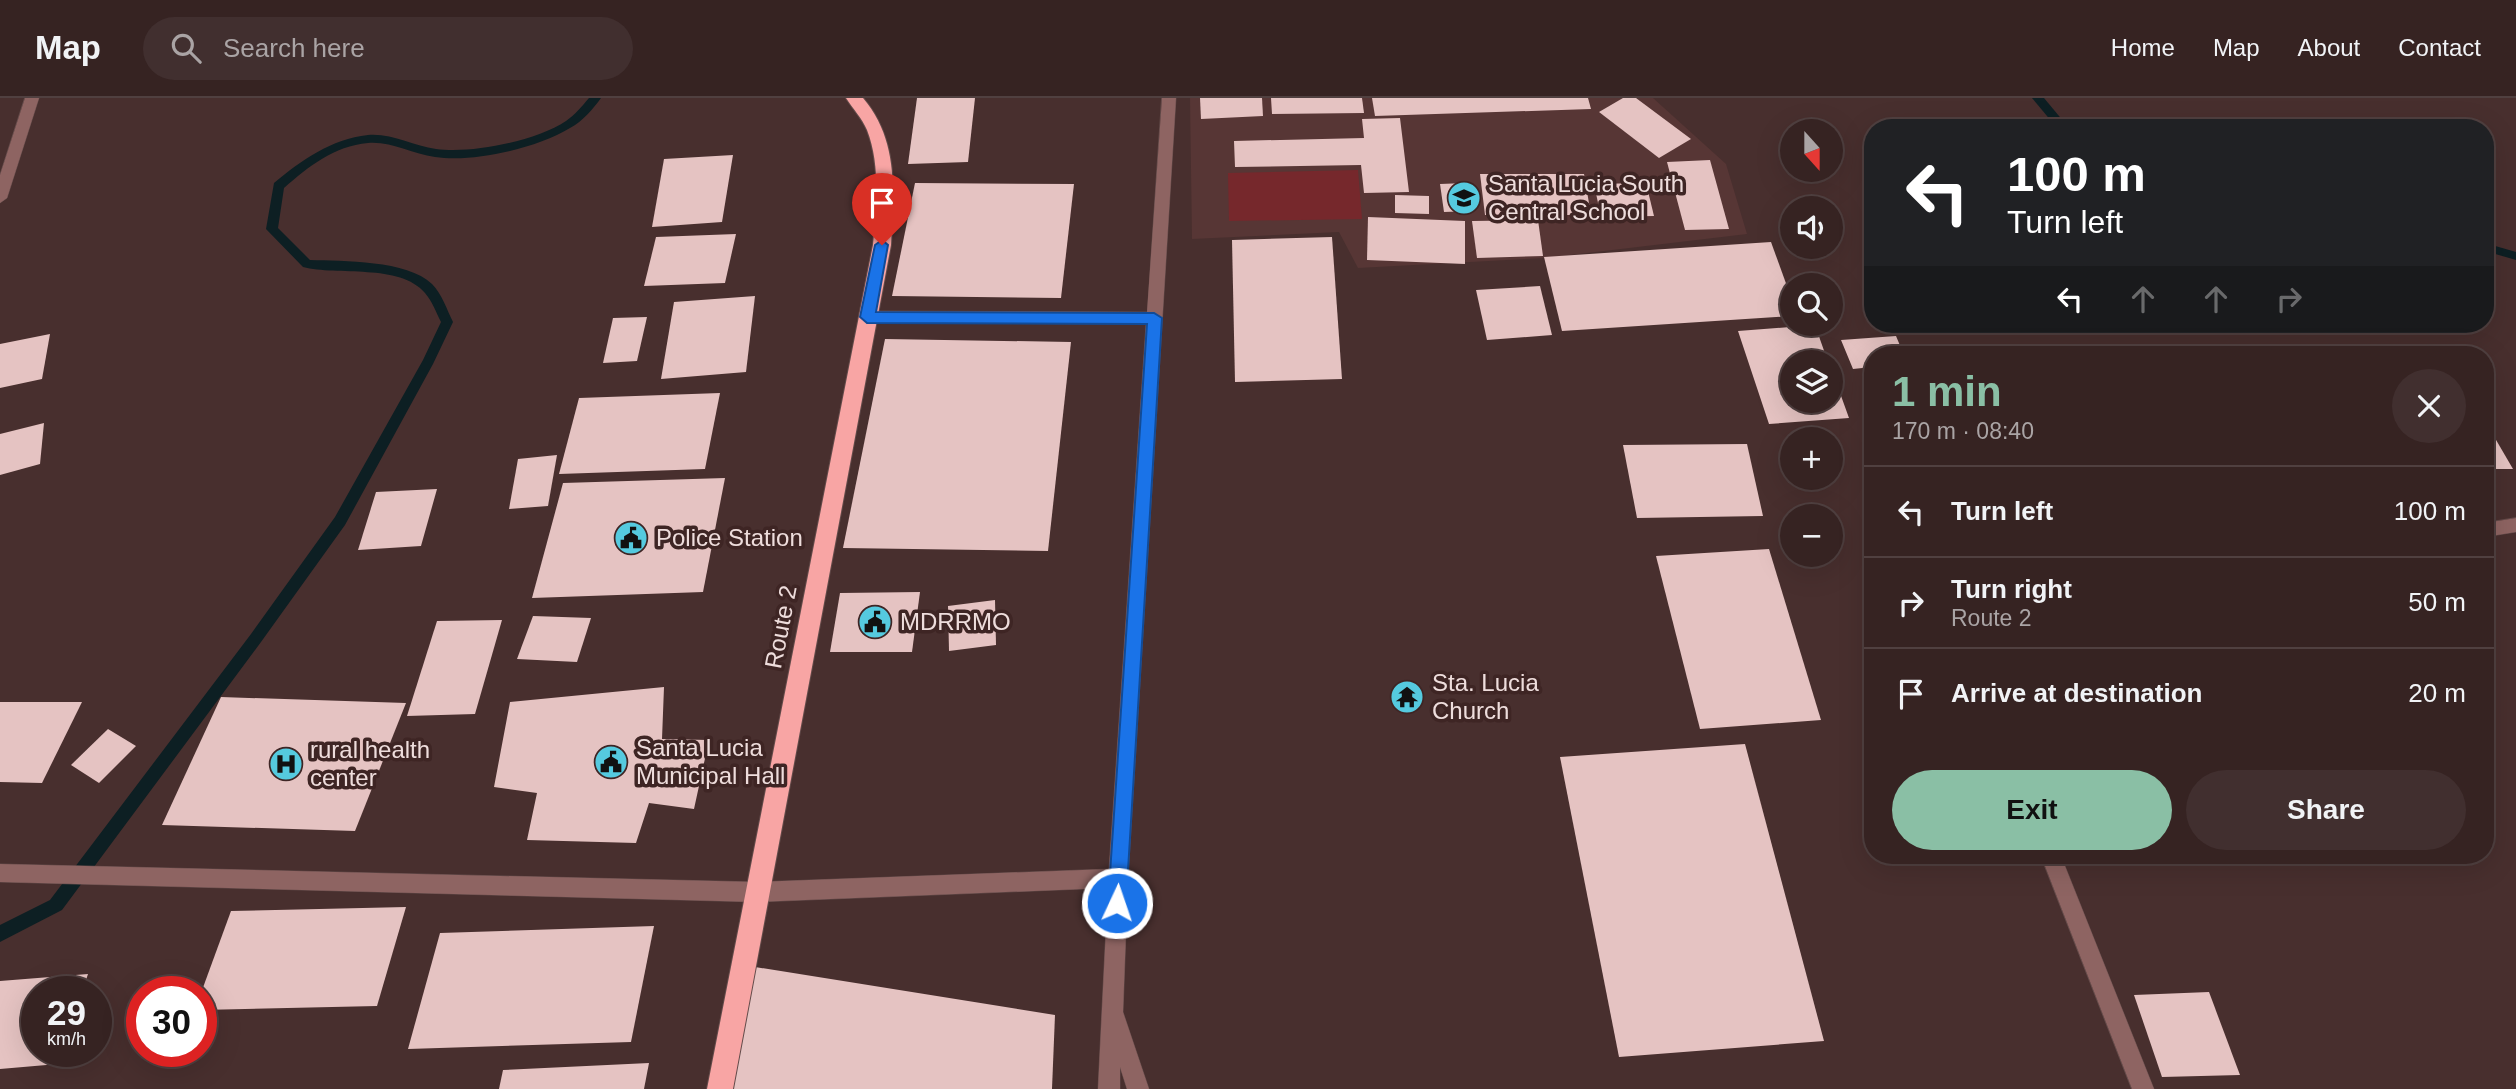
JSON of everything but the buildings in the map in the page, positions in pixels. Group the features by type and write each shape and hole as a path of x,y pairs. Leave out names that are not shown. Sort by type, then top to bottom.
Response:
{"highway":[{"name":"Route 2","path":"720,1089 882,245 886,171 872,127 854,98"}],"street":[{"path":"0,198 32,98"},
{"path":"1109,1089 1118,878 1169,98"},
{"path":"867,317 1154,318"},
{"path":"2494,529 2516,526"},
{"path":"2054,864 2143,1089"},
{"path":"0,873 757,892 1118,878"},
{"path":"1111,1004 1138,1089"}],"shaded area":[{"name":"Santa Lucia South Central School","path":"1190,98 1653,98 1726,164 1747,234 1545,258 1358,268 1339,232 1192,239"},
{"path":"1358,170 1362,219 1229,221 1228,173"}],"waterway":[{"path":"0,934 56,905 256,638 340,521 429,361 447,322 431,292 419,281 371,268 307,264 272,229 278,186 326,151 361,140 386,140 439,154 475,153 514,145 568,124 595,98"},
{"path":"2038,98 2056,119"},
{"path":"2494,250 2516,256"}],"place":[{"name":"Santa Lucia South Central School","path":"1464,198"},
{"name":"Police Station","path":"631,538"},
{"name":"MDRRMO","path":"875,622"},
{"name":"Sta. Lucia Church","path":"1407,697"},
{"name":"Santa Lucia Municipal Hall","path":"611,762"},
{"name":"rural health center","path":"286,764"}],"route":[{"path":"882,245 867,317 1154,318 1117,903"}]}
